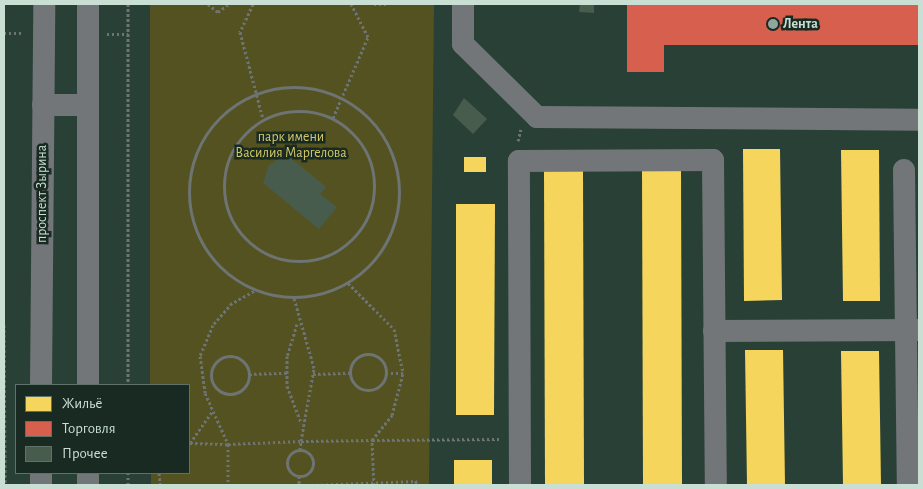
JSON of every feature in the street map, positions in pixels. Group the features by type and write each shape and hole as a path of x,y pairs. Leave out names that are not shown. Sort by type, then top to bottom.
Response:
{"street":[{"name":"проспект Зырина","path":"41,384 44,4"},
{"path":"88,4 88,384"},
{"path":"463,4 463,44 537,117 919,120"},
{"path":"43,105 87,105"},
{"path":"520,485 519,161 712,160 716,485"},
{"path":"904,170 912,330 908,485"},
{"path":"714,331 912,330"}],"path":[{"path":"128,4 128,384"},
{"path":"208,4 218,12 229,4"},
{"path":"253,4 240,32 259,92 263,119"},
{"path":"333,118 343,99 368,37 351,4"},
{"path":"374,4 389,4"},
{"path":"296,88 343,99 370,120 389,148 399,181 397,215 384,247 348,283 322,294 294,298 255,290 224,271 201,243 189,208 190,172 203,138 227,110 259,92 296,88"},
{"path":"302,111 333,118 353,133 368,154 375,178 373,203 364,226 347,245 325,258 300,262 276,259 253,247 236,228 226,206 223,180 229,156 243,135 263,119 302,111"},
{"path":"519,161 517,132 537,117"},
{"path":"348,283 394,329 403,373 392,415 372,440 373,484"},
{"path":"228,485 228,444 212,411 199,374 204,340 232,303 255,290"},
{"path":"294,298 298,324 309,346 313,374 301,423 300,450 287,461 288,470 299,476 308,474 313,464 308,452 300,450"},
{"path":"4,324 5,485"},
{"path":"298,324 287,373 301,423"},
{"path":"368,354 379,358 386,373 382,385 365,391 354,384 350,373 357,358 368,354"},
{"path":"226,356 239,358 249,374 242,390 230,394 218,391 210,375 214,363 226,356"},
{"path":"249,374 287,373"},
{"path":"313,374 350,373"},
{"path":"386,373 403,373"},
{"path":"190,443 212,411"},
{"path":"190,443 520,439"},
{"path":"299,476 299,485"},
{"path":"311,485 417,481 413,485"},
{"path":"200,485 263,485"}],"green space":[{"name":"парк имени Василия Маргелова","path":"150,4 434,4 429,485 151,485 151,474 190,474 190,384 150,384"}],"building: Жильё":[{"path":"743,149 780,149 782,300 744,301"},
{"path":"841,150 879,150 880,301 843,301"},
{"path":"464,157 486,157 486,172 464,172"},
{"path":"642,169 681,169 682,485 643,485"},
{"path":"544,171 583,171 584,485 545,485"},
{"path":"456,204 495,204 494,415 456,415"},
{"path":"745,350 783,350 785,485 747,485"},
{"path":"841,351 879,351 881,485 843,485"},
{"path":"454,460 492,460 492,485 454,485"}],"building: Торговля":[{"name":"Лента","path":"627,4 919,4 919,45 664,45 664,72 627,72"}],"building: Прочее":[{"path":"580,4 594,4 594,13 579,12"},
{"path":"464,98 487,119 473,134 453,115"},
{"path":"286,154 326,187 320,194 337,207 319,229 263,183 269,165"}],"place":[{"name":"Лента","path":"773,24"}]}
